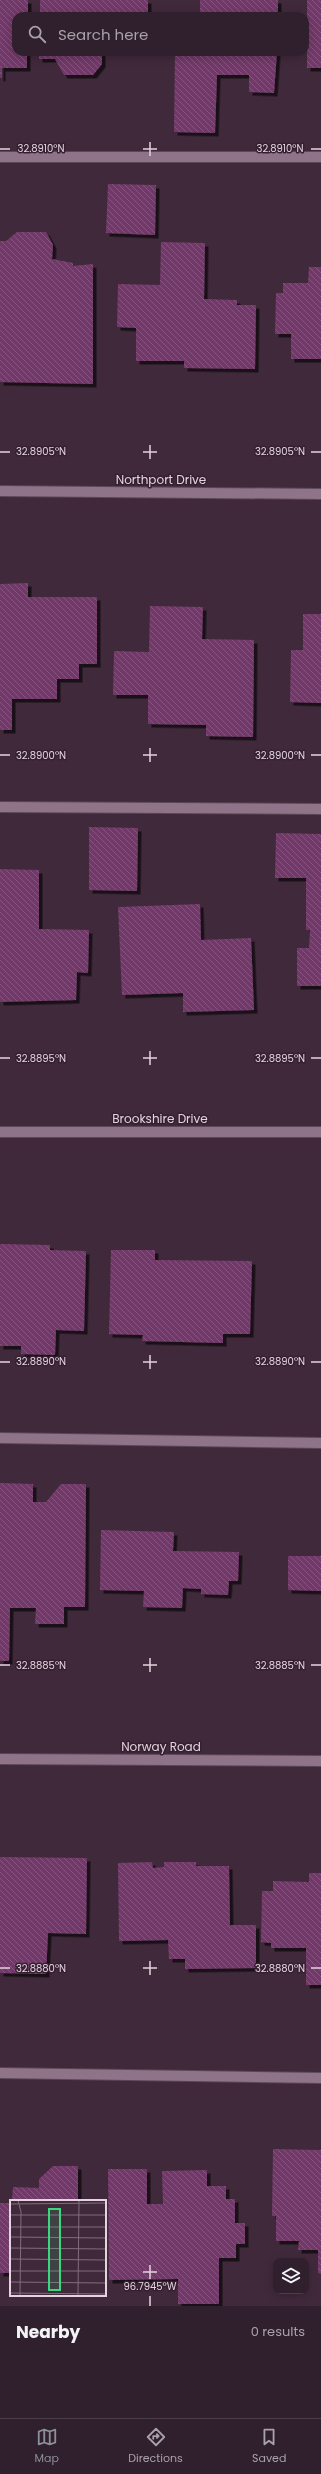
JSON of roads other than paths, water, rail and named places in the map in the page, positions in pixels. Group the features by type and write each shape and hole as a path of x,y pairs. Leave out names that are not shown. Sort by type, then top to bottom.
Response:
{"street":[{"path":"0,157 321,157"},
{"name":"Northport Drive","path":"0,492 321,494"},
{"path":"0,807 321,809"},
{"name":"Brookshire Drive","path":"0,1132 321,1132"},
{"path":"0,1438 321,1443"},
{"name":"Norway Road","path":"0,1759 321,1761"},
{"path":"0,2073 321,2078"}]}
